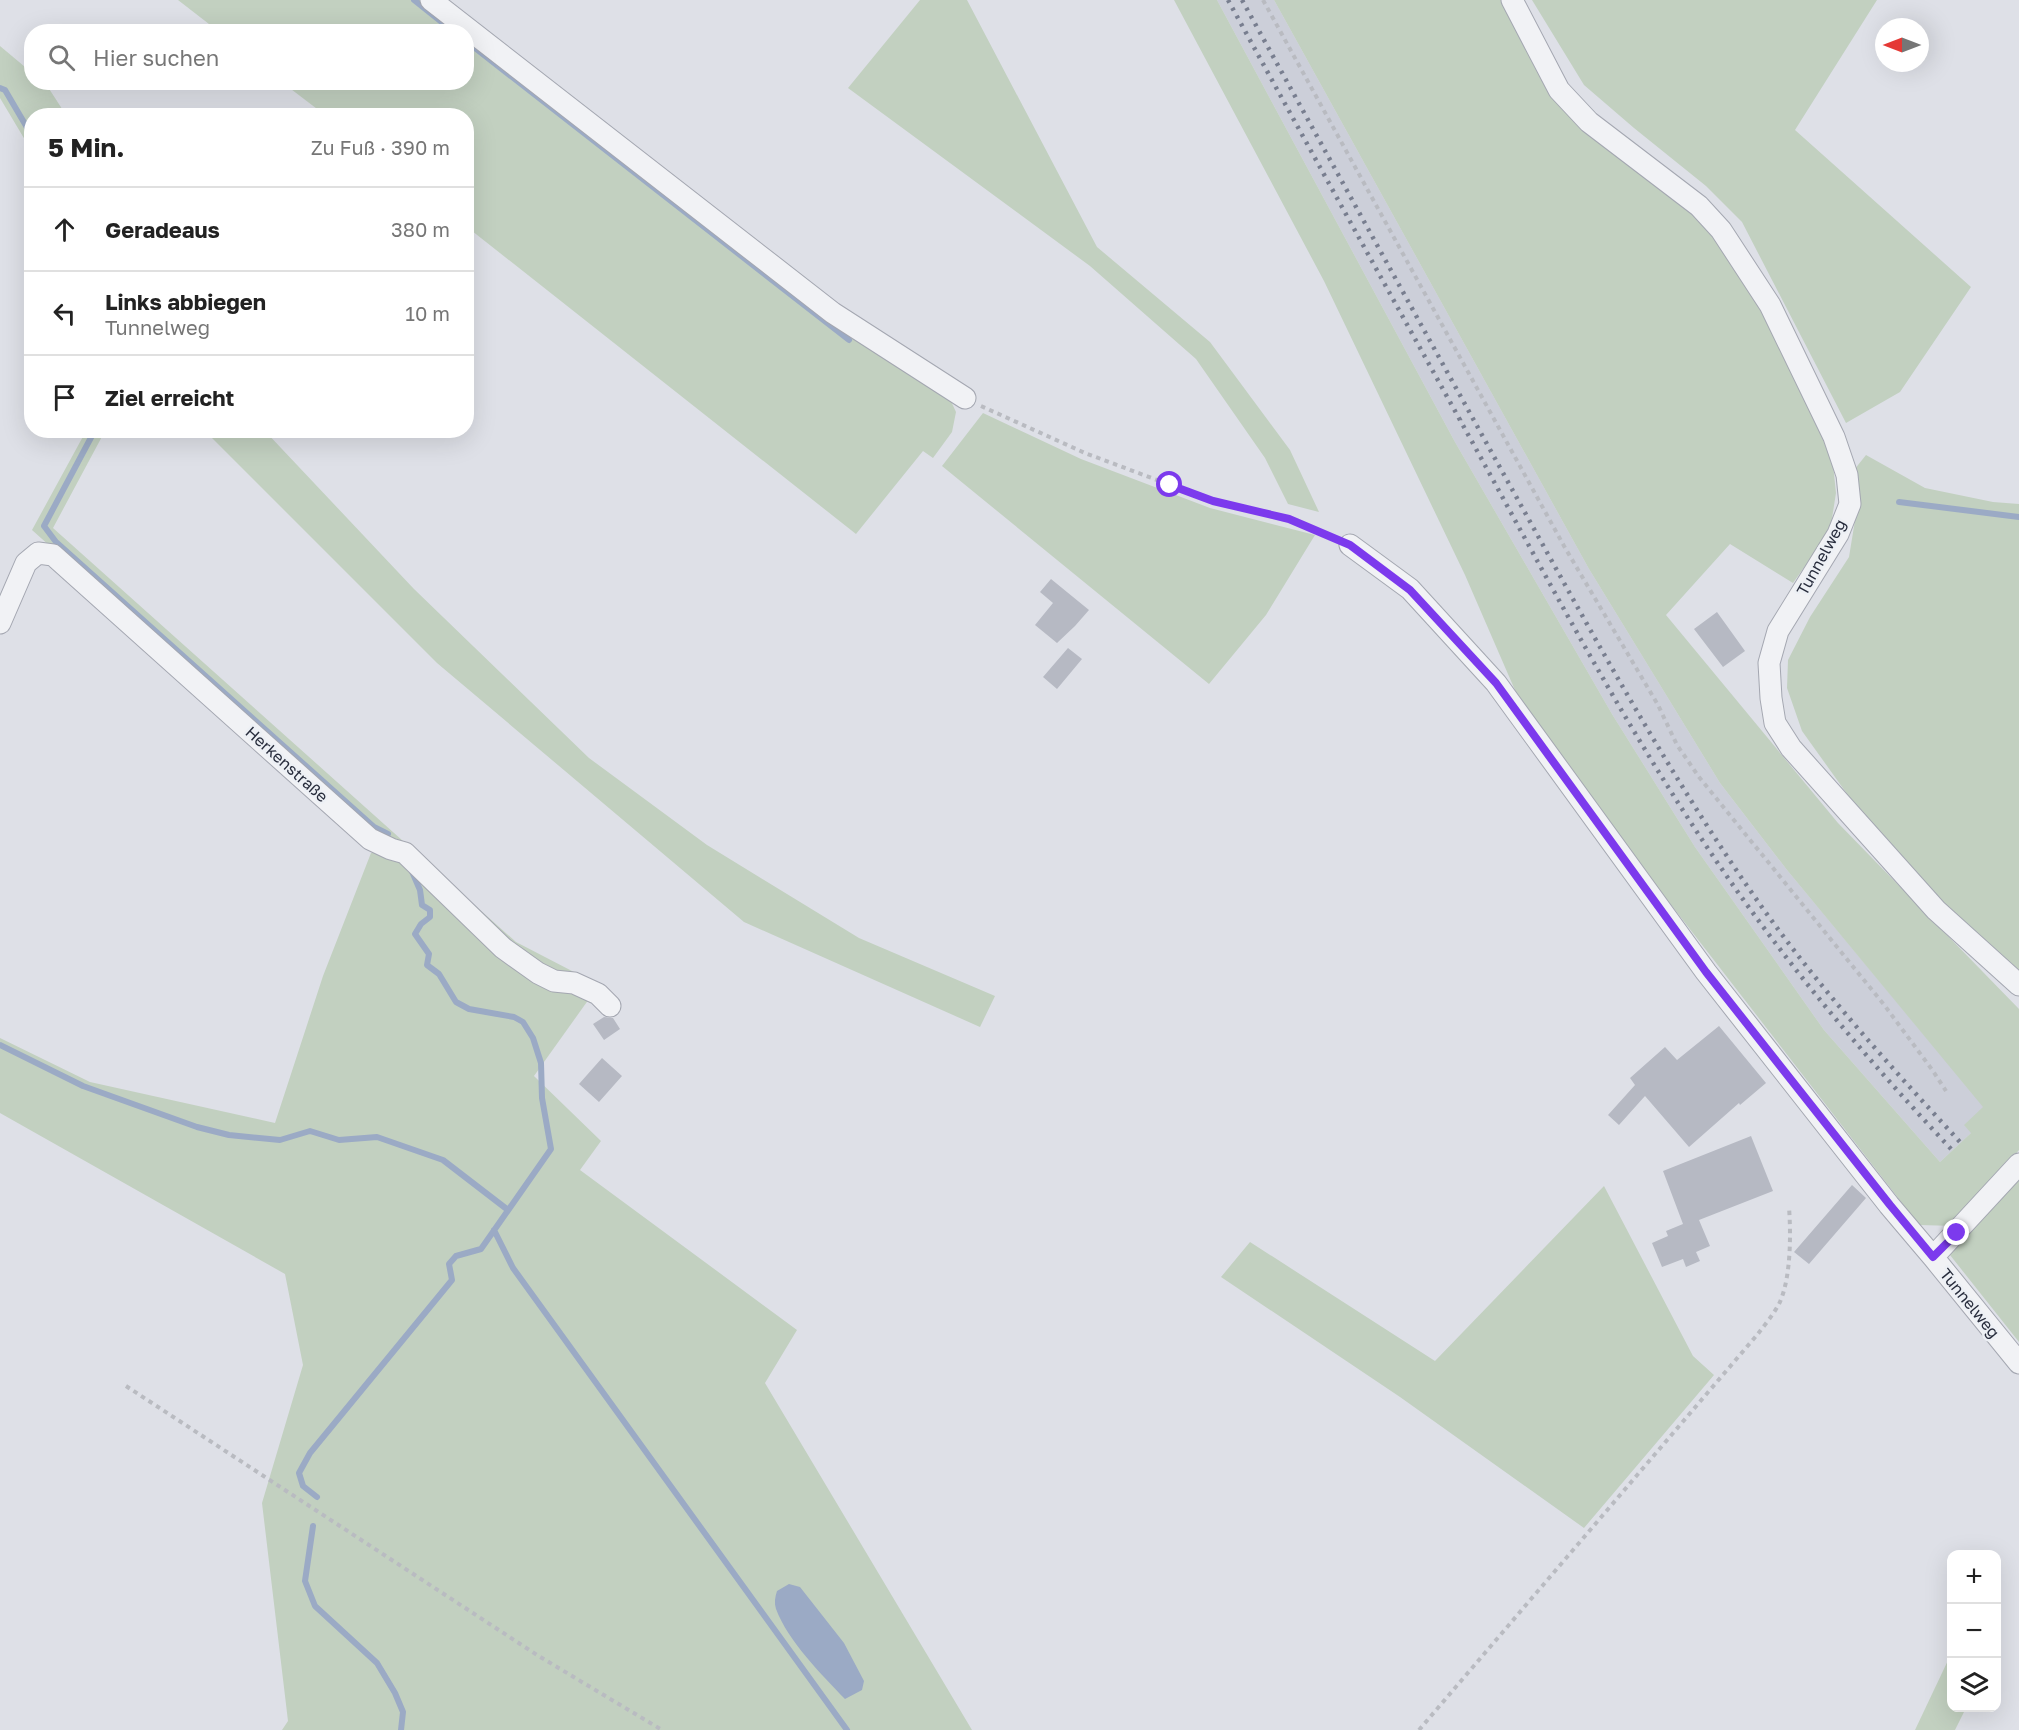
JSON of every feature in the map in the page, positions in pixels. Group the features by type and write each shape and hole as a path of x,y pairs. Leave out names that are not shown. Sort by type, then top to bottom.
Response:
{"street":[{"path":"430,0 461,24"},
{"name":"Tunnelweg","path":"1512,0 1559,90 1589,122 1699,206 1721,230 1770,305 1834,437 1847,475 1850,504 1838,534 1778,631 1769,663 1775,723 1791,748 1936,910 2019,985"},
{"path":"474,34 833,313 965,398"},
{"path":"1350,545 1410,590 1496,683 1706,972 1933,1257"},
{"name":"Herkenstraße","path":"0,623 26,563 38,553 53,555 370,839 405,853 503,948 538,973 554,981 574,983 598,994 610,1006"},
{"name":"Tunnelweg","path":"2019,1164 1933,1257 2019,1363"}],"path":[{"path":"1263,0 1564,546 1658,705 1677,745 1699,777 1885,1006 1946,1091"},
{"path":"965,398 1085,453 1213,501 1289,519 1350,545"},
{"path":"1419,1730 1757,1335 1779,1304 1788,1266 1791,1234 1789,1207"},
{"path":"126,1386 537,1655 662,1730"}],"shaded area":[{"path":"1217,0 1274,0 1589,569 1720,783 1787,870 1984,1107 1971,1133 1940,1162 1824,1030 1695,847 1612,714 1455,442"}],"green space":[{"path":"178,0 422,0 453,24 209,24"},
{"path":"920,0 967,0 1097,247 1210,342 1290,450 1319,512 1288,504 1265,458 1196,359 1090,266 848,88"},
{"path":"1174,0 1217,0 1455,442 1612,714 1695,847 1824,1030 1940,1162 1971,1133 1964,1125 1983,1107 1787,870 1720,783 1589,569 1274,0 1504,0 1602,143 1693,214 1714,236 1734,263 1770,328 1832,455 1836,493 1830,531 1793,583 1730,544 1666,615 1838,823 2019,1009 2019,1150 1955,1226 1919,1225 1528,720 1465,575 1324,281"},
{"path":"1532,0 1877,0 1795,130 1971,287 1900,392 1846,423 1742,222 1706,186 1584,85"},
{"path":"474,40 950,399 956,412 952,432 933,458 923,451 856,534 474,233 474,108 316,108 292,90 474,90"},
{"path":"0,46 24,66 24,90 50,90 61,108 24,108 24,138 0,98"},
{"path":"983,413 1081,459 1210,508 1315,535 1266,615 1209,684 942,466"},
{"path":"82,438 101,438 53,528 516,942 599,985 534,1076 601,1141 580,1170 797,1330 765,1383 972,1730 282,1730 288,1721 262,1503 303,1365 285,1274 0,1113 0,1038 90,1082 275,1123 323,976 371,853 411,849 370,833 32,530","holes":["776,1609 846,1699 826,1678 791,1633"]},
{"path":"212,438 272,438 414,589 589,758 707,845 859,938 995,996 980,1027 744,922 437,663"},
{"path":"1866,455 1925,488 1993,502 2019,504 2019,971 1988,947 1944,903 1855,805 1802,731 1787,688 1788,660 1810,617 1849,557 1858,502 1854,470"},
{"path":"2019,1175 2019,1342 1950,1255"},
{"path":"1604,1186 1693,1356 1714,1375 1584,1528 1400,1397 1221,1277 1250,1242 1435,1361"},
{"path":"1947,1662 1947,1712 1964,1712 1955,1730 1915,1730"}],"water":[{"path":"789,1584 800,1587 844,1643 864,1681 862,1690 845,1699 806,1657 789,1633 776,1609 775,1598 777,1591"}],"building":[{"path":"1051,579 1089,610 1057,643 1035,625 1053,603 1040,592"},
{"path":"1717,612 1745,651 1723,667 1694,629"},
{"path":"1068,648 1082,659 1057,689 1043,677"},
{"path":"604,1017 613,1018 620,1029 604,1040 593,1024"},
{"path":"1719,1026 1766,1083 1740,1105 1739,1103 1689,1147 1645,1096 1619,1125 1608,1115 1635,1085 1630,1078 1665,1047 1677,1060"},
{"path":"602,1058 622,1076 599,1102 579,1084"},
{"path":"1751,1136 1773,1191 1699,1220 1710,1246 1696,1252 1700,1261 1686,1267 1683,1259 1662,1267 1652,1243 1668,1236 1666,1231 1683,1224 1663,1171"},
{"path":"1852,1185 1866,1198 1809,1264 1794,1252"}],"waterway":[{"path":"414,0 444,24"},
{"path":"474,47 849,340"},
{"path":"0,88 5,90 24,122"},
{"path":"91,438 44,526 56,542 374,827 388,834"},
{"path":"1899,502 2019,517"},
{"path":"317,1497 303,1486 299,1473 310,1453 452,1280 449,1264 456,1256 481,1249 551,1149 542,1098 541,1063 533,1038 523,1022 514,1017 469,1009 456,1002 439,974 427,965 429,954 415,934 421,924 430,917 430,910 422,905 420,890 411,869"},
{"path":"0,1045 83,1086 197,1127 229,1135 280,1140 310,1131 339,1140 377,1137 443,1160 508,1210"},
{"path":"494,1230 513,1268 847,1730"},
{"path":"313,1526 305,1581 315,1606 377,1663 395,1693 403,1712 401,1730"}],"railway":[{"path":"1228,0 1582,642 1671,792 1731,882 1790,962 1852,1039 1952,1150"},
{"path":"1242,0 1575,603 1694,805 1759,903 1806,966 1881,1055 1960,1142"}],"route":[{"path":"1170,485 1213,501 1289,519 1350,545 1410,590 1496,683 1706,972 1933,1257 1957,1233"}]}
